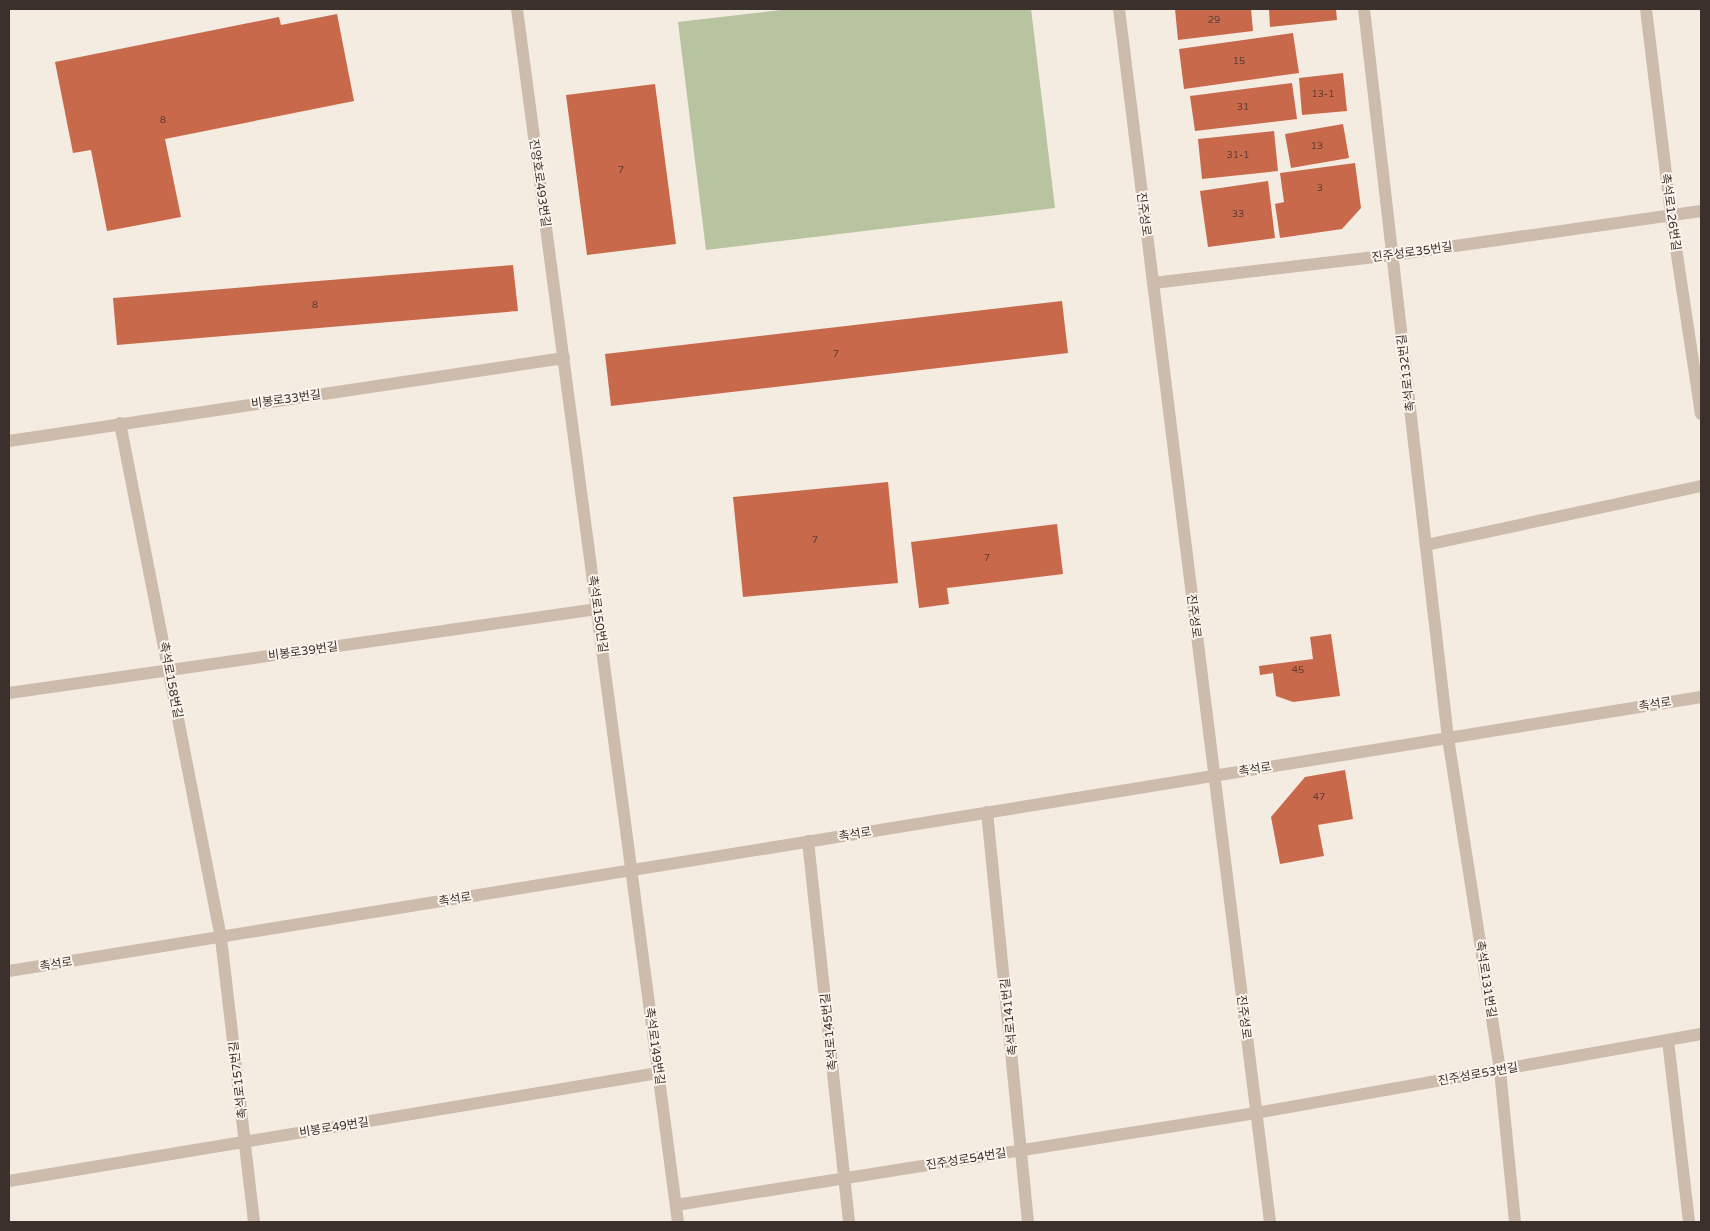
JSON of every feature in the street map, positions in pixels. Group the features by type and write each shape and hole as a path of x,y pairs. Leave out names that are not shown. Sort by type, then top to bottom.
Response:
{"street":[{"name":"진양호로493번길","path":"517,9 564,358"},
{"name":"진주성로","path":"1119,9 1270,1222"},
{"name":"촉석로132번길","path":"1364,9 1448,738"},
{"name":"촉석로126번길","path":"1646,9 1671,215 1701,414"},
{"name":"진주성로35번길","path":"1152,283 1392,255 1701,211"},
{"name":"비봉로33번길","path":"9,441 564,358"},
{"name":"촉석로150번길","path":"564,358 631,870"},
{"name":"촉석로158번길","path":"120,423 221,938"},
{"path":"1426,545 1701,486"},
{"name":"비봉로39번길","path":"9,693 597,609"},
{"name":"촉석로","path":"9,972 1701,697"},
{"name":"촉석로131번길","path":"1448,738 1500,1070 1515,1222"},
{"name":"촉석로141번길","path":"988,812 1028,1222"},
{"name":"촉석로145번길","path":"808,841 849,1222"},
{"name":"촉석로149번길","path":"631,870 678,1222"},
{"name":"촉석로157번길","path":"221,938 254,1222"},
{"name":"진주성로53번길","path":"1256,1113 1701,1034"},
{"path":"1668,1040 1688,1222"},
{"name":"비봉로49번길","path":"9,1181 658,1073"},
{"name":"진주성로54번길","path":"676,1205 1256,1113"}],"green space":[{"path":"789,9 1031,9 1055,208 706,250 678,22"}],"building":[{"path":"1175,9 1251,9 1253,31 1178,40"},
{"path":"1269,9 1336,9 1337,20 1270,27"},
{"path":"337,14 354,101 165,139 181,217 107,231 91,150 73,153 55,62 279,17 281,25"},
{"path":"1293,33 1299,73 1184,89 1179,49"},
{"path":"1343,73 1347,111 1302,115 1299,78"},
{"path":"1292,83 1297,119 1195,131 1190,96"},
{"path":"655,84 676,244 587,255 566,95"},
{"path":"1343,124 1349,158 1291,168 1285,134"},
{"path":"1274,131 1278,171 1202,179 1198,139"},
{"path":"1355,163 1361,208 1342,229 1280,238 1275,204 1284,202 1280,173"},
{"path":"1268,181 1275,238 1208,247 1200,191"},
{"path":"513,265 518,311 117,345 113,298"},
{"path":"1062,301 1068,353 611,406 605,354"},
{"path":"888,482 898,583 743,597 733,497"},
{"path":"1057,524 1063,574 947,588 949,604 919,608 911,542"},
{"path":"1331,634 1340,696 1293,702 1276,696 1273,673 1260,675 1259,666 1313,659 1310,637"},
{"path":"1345,770 1353,819 1318,825 1324,856 1280,864 1271,817 1305,777"}]}
